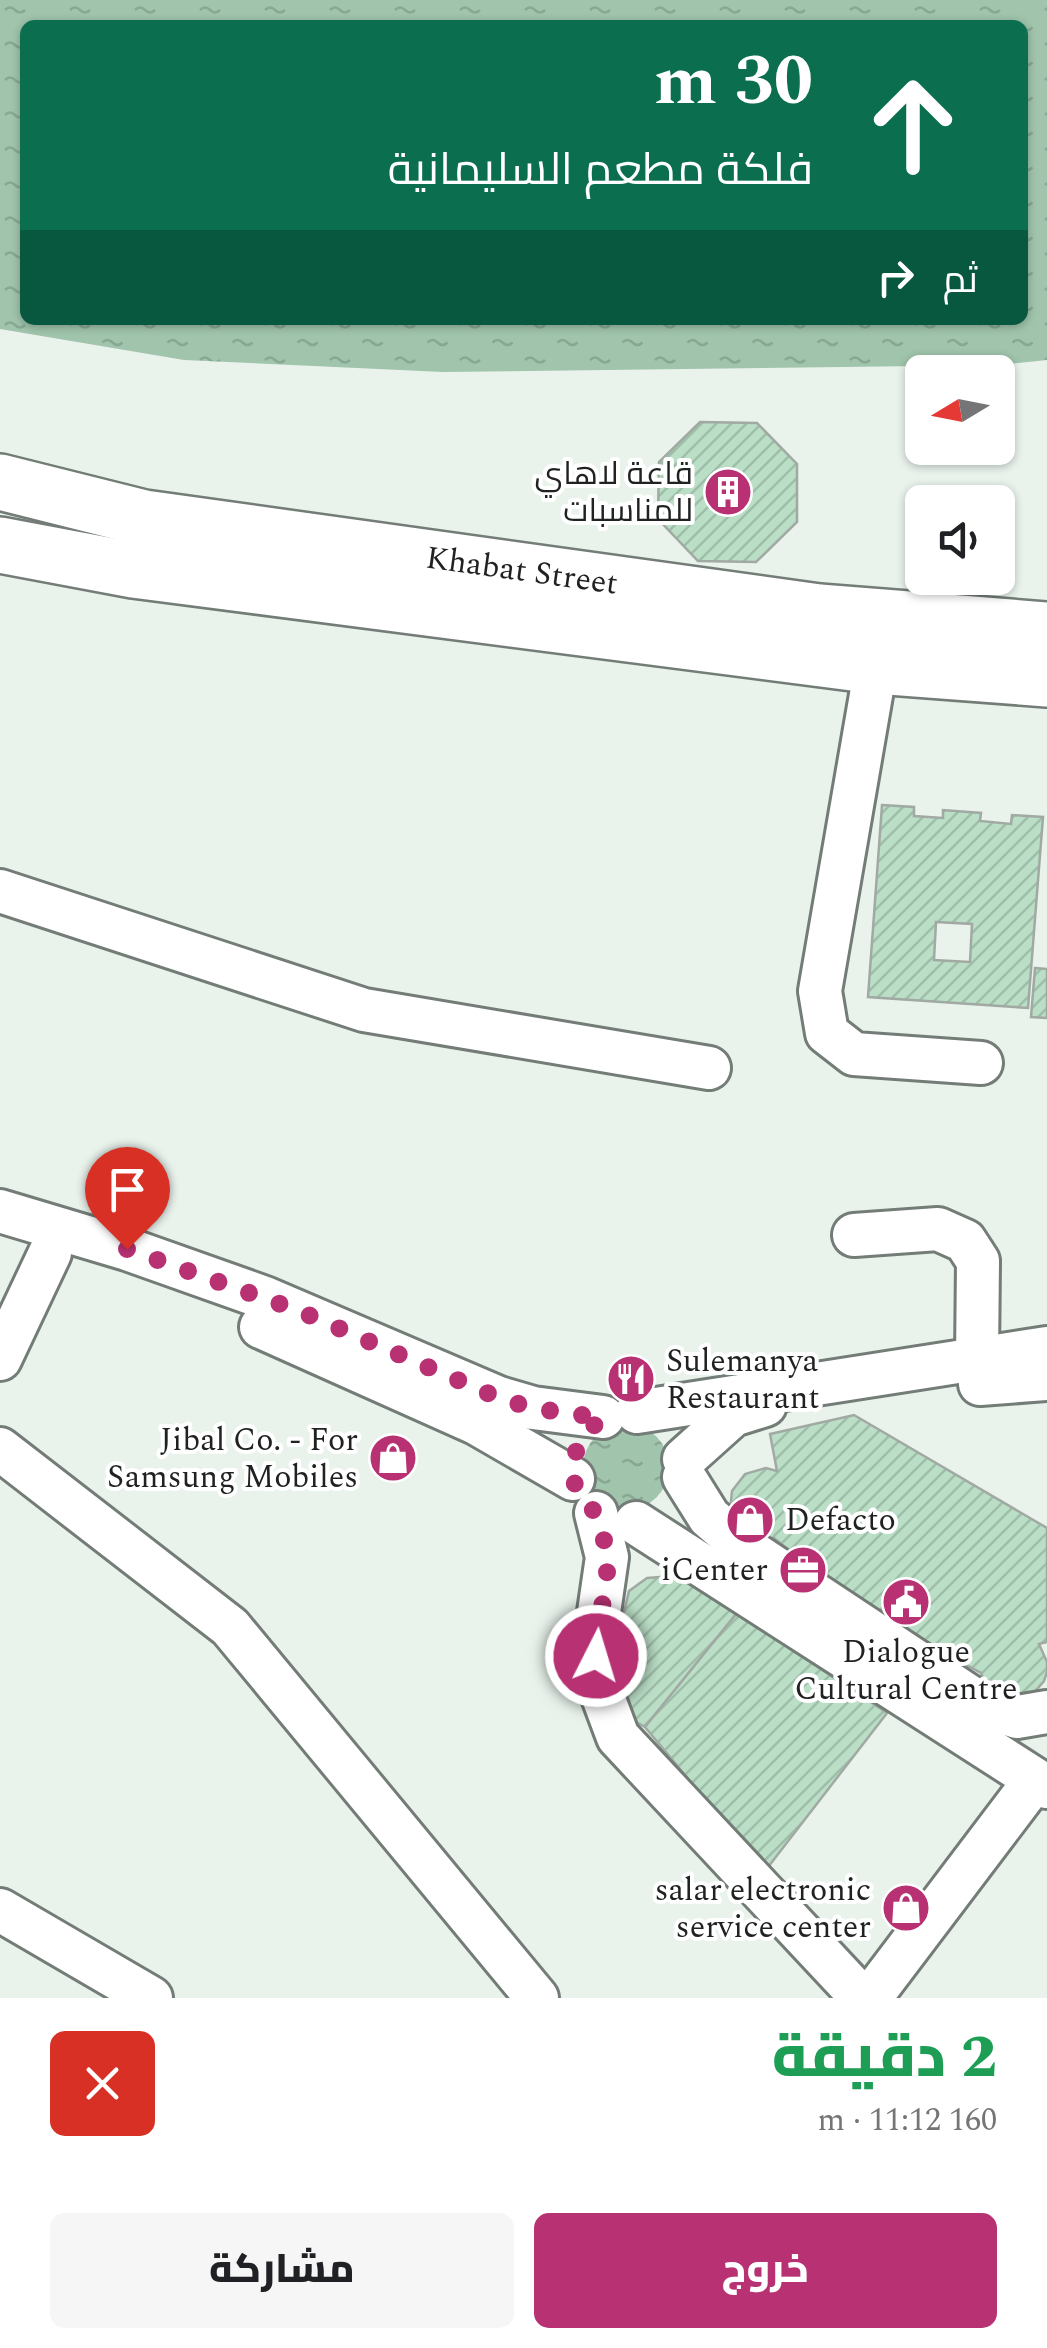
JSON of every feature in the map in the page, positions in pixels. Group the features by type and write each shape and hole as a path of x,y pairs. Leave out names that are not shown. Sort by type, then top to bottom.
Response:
{"main road":[{"name":"Khabat Street","path":"0,482 144,518 819,612 1047,630"},
{"name":"Khabat Street","path":"15,554 876,666 1047,679"}],"street":[{"path":"876,666 820,991 827,1033 854,1054 981,1062"},
{"path":"0,891 364,1010 708,1068"},
{"path":"0,1210 248,1291 499,1398 550,1412 654,1418 678,1442 684,1468 709,1517 736,1541 986,1707 1017,1717 1047,1712"},
{"path":"854,1235 938,1229 965,1241 978,1261 977,1359"},
{"path":"0,1240 50,1252 168,1291 303,1344 476,1423 602,1505 1041,1784 866,1998 618,1738 596,1678 596,1633 607,1557 602,1505 573,1460 578,1443 589,1428 620,1415 1047,1348"},
{"path":"0,1359 50,1252"},
{"path":"602,1505 653,1518 668,1508 678,1494 684,1468 733,1415 752,1407 1047,1379"},
{"path":"0,1449 230,1627 537,1998"},
{"path":"0,1910 151,1998"}],"water":[{"path":"0,0 1047,0 1047,360 1015,363 1015,355 905,355 905,366 443,372 184,360 0,329"},
{"path":"626,1424 656,1437 669,1467 656,1497 626,1510 596,1497 583,1467 596,1437"}],"building":[{"name":"قاعة لاهاي للمناسبات","path":"700,422 757,423 797,464 797,522 756,562 698,561 658,519 659,462"},
{"path":"882,805 914,807 914,816 943,818 943,810 981,813 980,821 1011,824 1012,815 1043,817 1028,1008 868,997","holes":["936,922 972,924 970,962 934,960"]},
{"path":"1035,968 1047,969 1047,1018 1031,1017"},
{"path":"854,1415 1047,1528 1047,1642 1039,1644 1047,1672 1031,1696 1022,1699 986,1686 981,1673 887,1622 774,1538 761,1539 730,1512 732,1491 745,1474 766,1468 777,1471 770,1434"},
{"path":"647,1578 687,1578 737,1613 645,1727 622,1714 612,1672 617,1642 629,1591"},
{"path":"737,1613 887,1713 765,1871 645,1727"}],"place":[{"name":"قاعة لاهاي للمناسبات","path":"728,492"},
{"name":"Sulemanya Restaurant","path":"631,1379"},
{"name":"Jibal Co. - For Samsung Mobiles","path":"393,1458"},
{"name":"Defacto","path":"750,1520"},
{"name":"iCenter","path":"803,1570"},
{"name":"Dialogue Cultural Centre","path":"906,1602"},
{"name":"salar electronic service center","path":"906,1908"}],"route":[{"path":"127,1249 297,1310 499,1398 532,1408 603,1418 578,1443 573,1460 578,1492 596,1512 607,1557 596,1656"}]}
